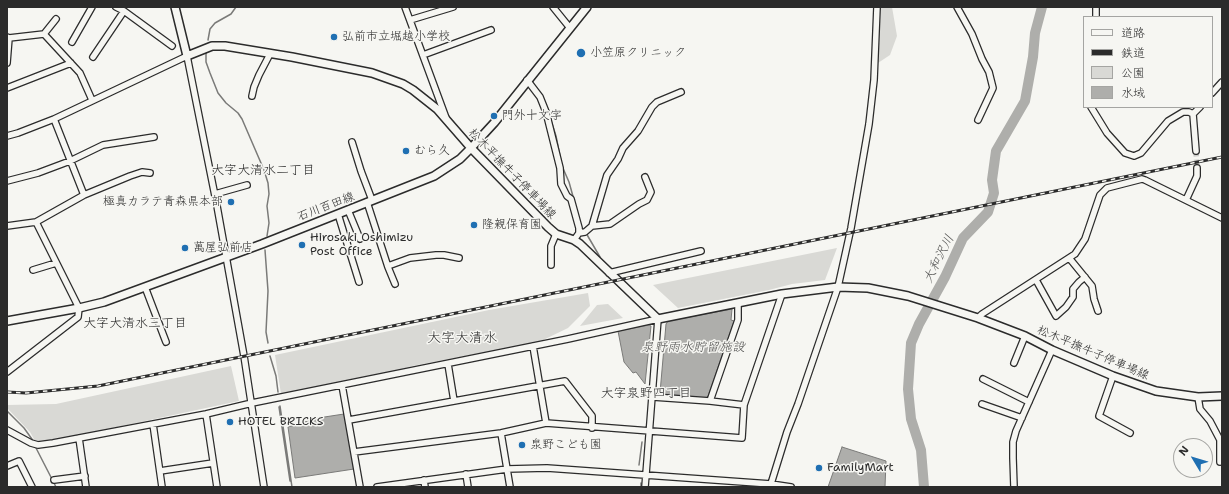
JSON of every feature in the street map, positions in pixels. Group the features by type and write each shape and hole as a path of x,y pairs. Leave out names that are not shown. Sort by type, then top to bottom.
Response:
{"main road":[{"path":"175,7 187,56"},
{"name":"石川百田線","path":"7,321 104,302 226,257 434,176 460,159 494,123 587,7"},
{"name":"松木平撫牛子停車場線","path":"187,56 212,46 225,46 372,73 403,84 437,109 471,148 548,227 556,234 574,240 658,319"},
{"path":"658,319 782,294 838,287"},
{"name":"松木平撫牛子停車場線","path":"838,287 868,288 908,296 960,312 1026,336 1052,350 1113,376 1156,391 1198,397 1222,396"}],"street":[{"path":"72,42 92,7"},
{"path":"116,7 124,11 172,46"},
{"path":"404,7 447,120"},
{"path":"410,20 453,7"},
{"path":"553,7 570,28"},
{"path":"771,485 787,432 838,287 851,228 869,124 874,80 877,7"},
{"path":"957,7 972,34 989,72 993,88 978,120"},
{"path":"93,57 124,11"},
{"path":"7,63 8,37 44,34 56,19"},
{"path":"423,55 491,30"},
{"path":"44,34 80,73 92,100"},
{"path":"252,96 259,75 270,54"},
{"path":"7,136 54,119 187,56 226,257 252,403 264,487"},
{"path":"7,88 71,63"},
{"path":"528,80 540,97 546,112 560,168 561,184 567,196 571,200 579,228 579,232 574,240"},
{"path":"1213,92 1222,82"},
{"path":"579,232 585,232 592,226 607,175 618,159 622,148 638,131 652,107 657,102 681,92"},
{"path":"1092,108 1107,133 1125,153 1134,156 1141,154 1168,121 1183,112 1193,114"},
{"path":"1196,151 1193,114 1199,108"},
{"path":"54,119 84,195"},
{"path":"7,181 38,173 70,161 103,145 154,137"},
{"path":"352,142 388,266 395,284"},
{"path":"1186,200 1197,176 1197,168"},
{"path":"7,226 36,222 84,195 142,172 150,173"},
{"path":"592,226 610,224 647,200 652,192 645,177"},
{"path":"978,318 1070,258 1078,250 1085,239 1100,195 1107,188 1142,179 1222,218"},
{"path":"214,194 247,185"},
{"path":"348,210 360,239"},
{"path":"338,214 354,273 359,282"},
{"path":"7,372 78,317 79,308 36,222"},
{"path":"551,265 551,246 556,234"},
{"path":"609,272 701,251"},
{"path":"388,266 410,258 436,255 459,258"},
{"path":"1070,258 1092,286 1098,311"},
{"path":"33,270 56,263"},
{"path":"1036,280 1056,316 1066,307 1073,297 1073,289 1085,277"},
{"path":"145,287 166,342"},
{"path":"354,452 501,433 546,423 592,428 742,438 744,405 782,294"},
{"path":"710,401 738,320 738,304"},
{"path":"7,430 31,443 38,445 206,414 252,403 448,364 658,319 645,487"},
{"path":"1014,363 1026,336"},
{"path":"533,346 546,423"},
{"path":"1014,487 1013,442 1016,430 1052,350"},
{"path":"448,364 454,401"},
{"path":"1113,376 1099,416 1120,431 1130,433"},
{"path":"983,379 1029,402"},
{"path":"349,420 565,381 592,416 592,428"},
{"path":"342,385 360,487"},
{"path":"653,397 744,405"},
{"path":"1198,397 1200,409 1210,421 1220,440 1220,462"},
{"path":"982,404 1022,418"},
{"path":"206,414 217,487"},
{"path":"153,424 162,487"},
{"path":"501,433 510,487"},
{"path":"79,438 86,487"},
{"path":"7,466 19,461 32,487"},
{"path":"160,471 213,463"},
{"path":"377,487 507,469 547,468 791,487"},
{"path":"466,474 468,487"},
{"path":"54,480 84,476"},
{"path":"424,480 425,487"}],"green space":[{"path":"879,7 892,7 897,36 890,55 878,63"},
{"path":"837,248 825,280 792,284 678,308 653,285"},
{"path":"588,293 590,306 568,328 539,342 412,366 389,373 281,394 275,355 489,310"},
{"path":"608,304 623,318 580,326 597,305"},
{"path":"231,366 239,401 56,440 35,441 30,432 7,408 7,405 56,404"}],"water":[{"name":"泉野雨水貯留施設","path":"732,309 731,320 734,321 708,396 706,398 661,395 666,324 668,321"},
{"path":"649,325 651,326 645,384 636,372 633,373 624,362 618,331"},
{"path":"344,414 354,469 295,478 288,427 318,418"},
{"path":"842,447 886,461 885,487 828,487"}],"waterway":[{"path":"208,40 210,29 215,23 231,14 236,7"},
{"name":"大和沢川","path":"924,487 921,450 911,419 908,389 911,343 919,324 945,277 963,238 988,212 994,193 992,180 996,151 1025,101 1033,57 1035,33 1042,7"},
{"path":"206,52 206,62 218,93 242,119 264,170 268,183 269,194 267,206 269,223 267,236"},
{"path":"548,111 556,136 562,166 569,182 574,200"},
{"path":"586,233 600,257"},
{"path":"265,250 268,291 266,332 268,343"},
{"path":"270,356 276,376 278,392"},
{"path":"280,406 292,487"},
{"path":"279,407 290,481"},
{"path":"7,411 24,428 34,442"},
{"path":"639,465 642,442"},
{"path":"35,446 56,487"}],"tunnel":[{"path":"1196,151 1197,168"}],"railway":[{"path":"7,392 26,393 98,386 1222,157"}],"place":[{"name":"弘前市立堀越小学校","path":"334,37"},
{"name":"小笠原クリニック","path":"581,53"},
{"name":"門外十文字","path":"494,116"},
{"name":"むら久","path":"406,151"},
{"name":"極真カラテ青森県本部","path":"231,202"},
{"name":"隆親保育園","path":"474,225"},
{"name":"Hirosaki Oshimizu Post Office","path":"302,245"},
{"name":"萬屋弘前店","path":"185,248"},
{"name":"HOTEL BRICKS","path":"230,422"},
{"name":"泉野こども園","path":"522,445"},
{"name":"FamilyMart","path":"819,468"}],"district":[{"name":"大字大清水二丁目","path":"263,171"},
{"name":"大字大清水三丁目","path":"135,324"},
{"name":"大字大清水","path":"462,338"},
{"name":"大字泉野四丁目","path":"646,394"}]}
